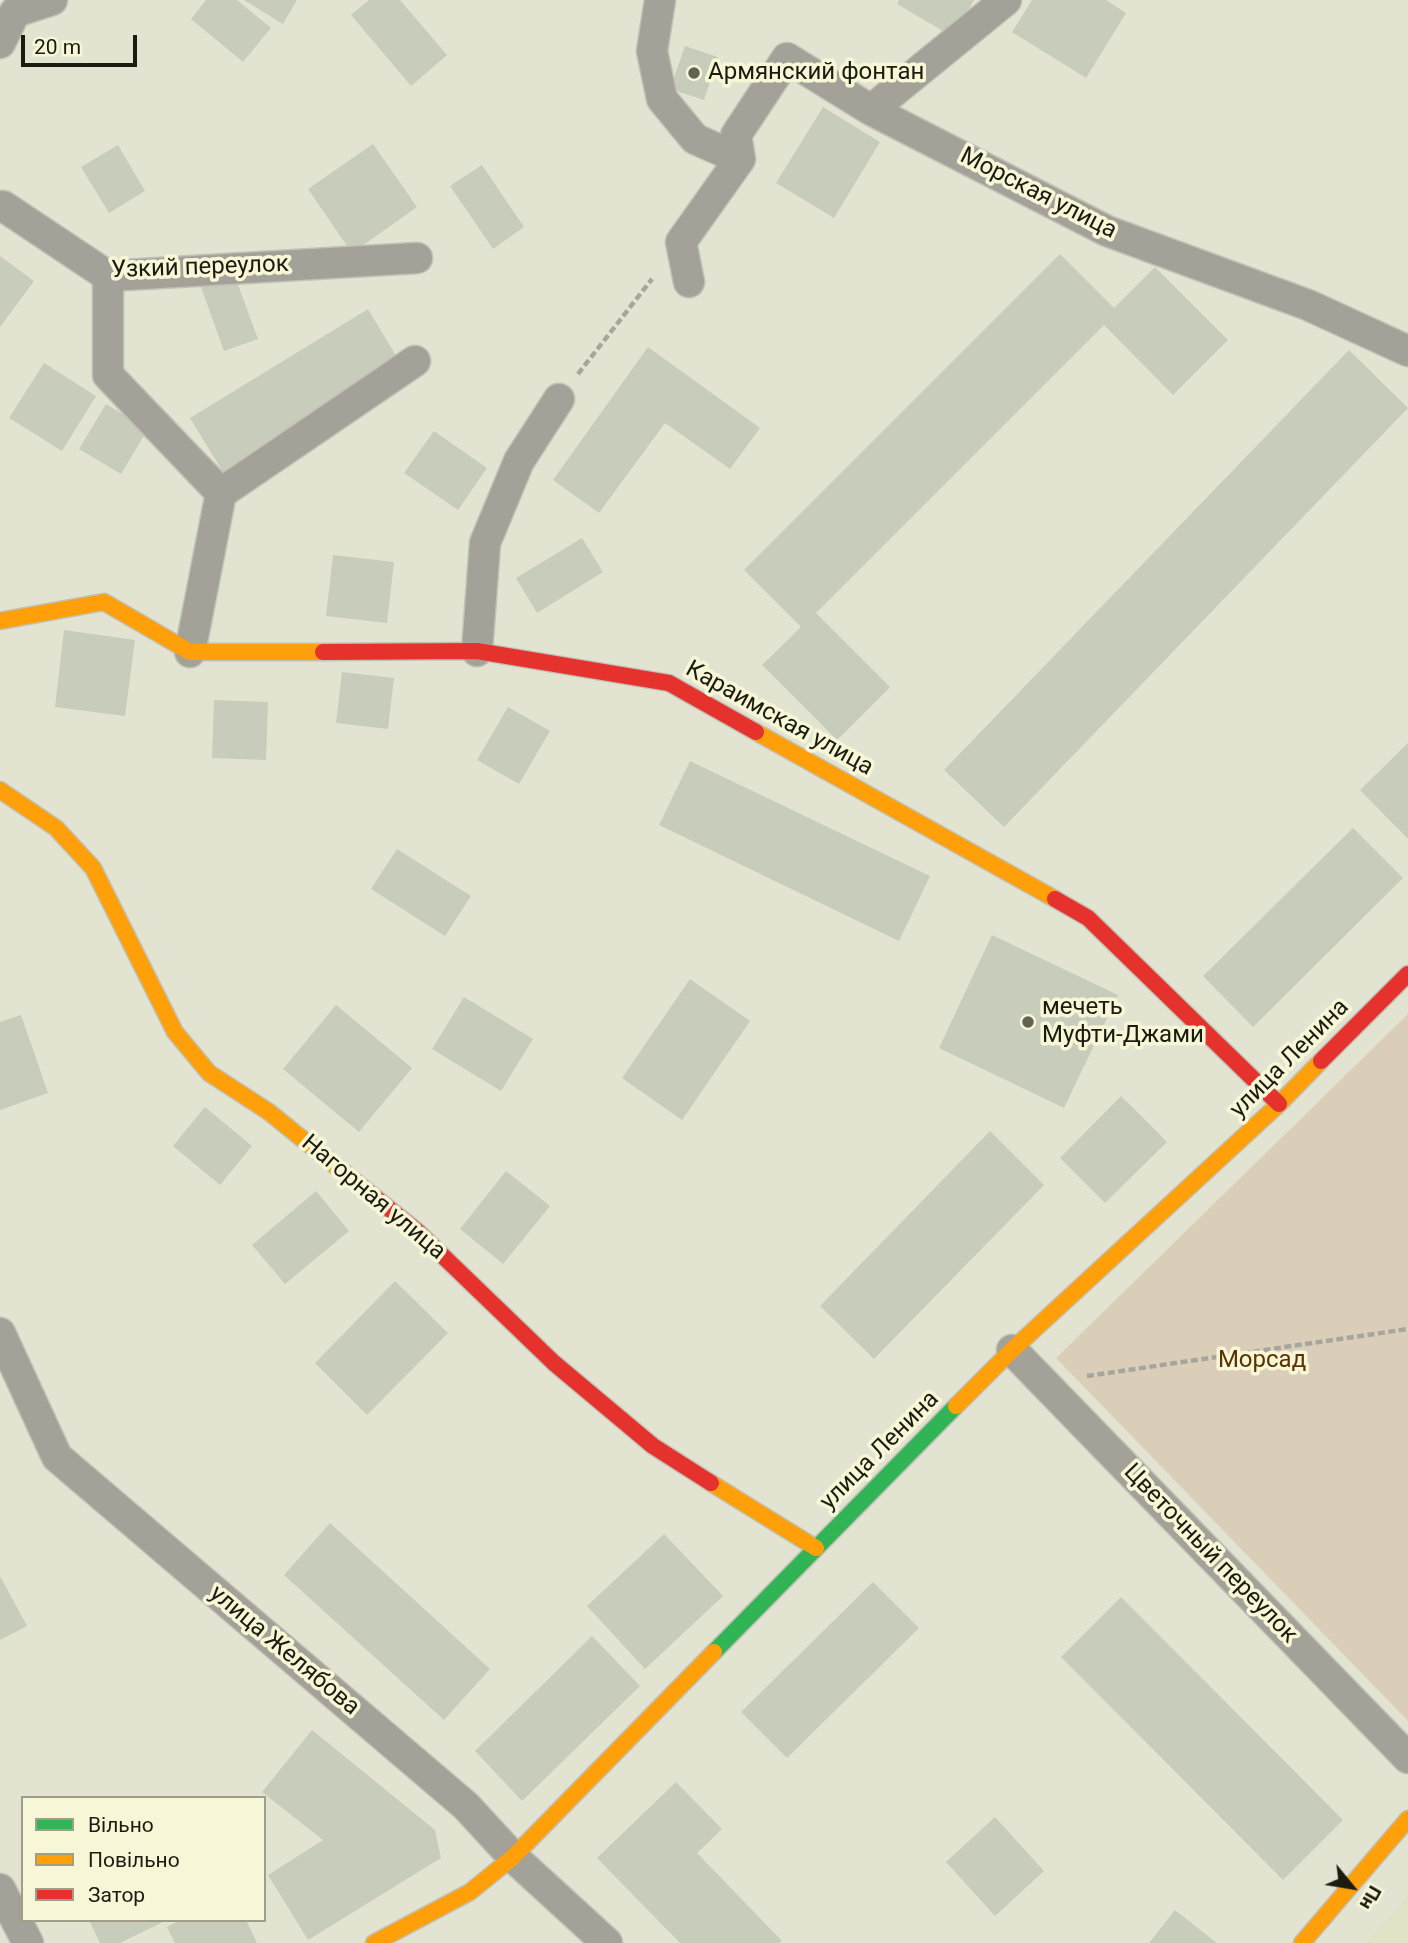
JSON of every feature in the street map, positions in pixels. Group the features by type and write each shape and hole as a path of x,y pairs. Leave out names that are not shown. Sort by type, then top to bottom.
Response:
{"street":[{"path":"0,43 15,12 52,0"},
{"path":"660,0 652,51 662,99 695,139 740,159 681,242 689,282"},
{"path":"871,110 1006,0"},
{"name":"Морская улица","path":"740,159 736,135 787,58 871,110 1107,231 1308,305 1408,351"},
{"name":"Узкий переулок","path":"1,202 108,275 417,258"},
{"path":"108,275 108,374 221,493"},
{"path":"0,621 104,602 190,652 221,493 415,361"},
{"path":"477,651 485,543 519,461 559,399"},
{"name":"Караимская улица","path":"190,652 477,651 669,683 1088,918 1279,1104"},
{"name":"Нагорная улица","path":"0,790 56,828 93,868 175,1032 209,1073 270,1112 418,1232 554,1363 653,1446 816,1548"},
{"name":"улица Ленина","path":"374,1943 470,1892 513,1857 1012,1350 1279,1104 1408,974"},
{"name":"улица Желябова","path":"0,1333 57,1457 466,1806 513,1857 607,1943"},
{"name":"Цветочный переулок","path":"1012,1350 1408,1758"},
{"path":"1302,1943 1408,1819"},
{"path":"0,1889 29,1943"}],"path":[{"path":"559,399 681,242"},
{"path":"1043,1382 1408,1329"}],"shaded area":[{"path":"1408,1895 1408,1943 1365,1943"}],"green space":[{"name":"Морсад","path":"1408,1014 1408,1721 1056,1358"}],"building":[{"path":"206,0 237,0 271,28 243,62 191,19"},
{"path":"244,0 297,0 283,24"},
{"path":"369,0 400,0 447,55 411,86 351,15"},
{"path":"899,0 974,0 953,37 897,4"},
{"path":"1032,0 1106,0 1126,13 1086,78 1012,32"},
{"name":"Армянский фонтан","path":"685,46 718,57 704,100 670,89"},
{"path":"823,107 880,142 834,218 776,183"},
{"path":"373,144 417,207 352,253 308,189"},
{"path":"118,145 145,191 109,213 81,167"},
{"path":"482,165 524,227 493,249 450,186"},
{"path":"1060,254 1114,308 1155,267 1228,340 1173,395 1104,325 816,613 890,687 837,740 762,665 801,627 744,570"},
{"path":"0,256 34,281 0,327"},
{"path":"234,274 258,339 224,351 201,287"},
{"path":"368,309 401,364 223,472 190,418"},
{"path":"648,347 760,428 730,469 665,423 599,513 553,480"},
{"path":"1349,350 1408,408 1004,827 944,770"},
{"path":"44,363 96,396 62,451 9,418"},
{"path":"106,404 148,429 121,474 79,449"},
{"path":"434,431 487,468 458,510 404,473"},
{"path":"582,538 603,572 537,613 516,578"},
{"path":"333,555 394,562 387,623 326,616"},
{"path":"64,630 135,640 125,716 55,707"},
{"path":"342,672 394,678 388,729 336,723"},
{"path":"214,700 268,702 266,760 212,758"},
{"path":"508,707 550,731 519,784 477,760"},
{"path":"1408,743 1408,839 1360,790"},
{"path":"690,761 930,876 899,941 659,825"},
{"path":"1353,828 1403,878 1253,1027 1203,976"},
{"path":"397,849 471,896 445,936 371,889"},
{"name":"мечеть Муфти-Джами","path":"992,935 1118,995 1064,1108 939,1048"},
{"path":"690,979 750,1021 682,1120 622,1078"},
{"path":"464,997 533,1039 501,1091 432,1049"},
{"path":"336,1005 412,1068 359,1132 283,1069"},
{"path":"21,1015 48,1093 0,1110 0,1022"},
{"path":"1121,1096 1167,1142 1105,1203 1060,1158"},
{"path":"205,1107 252,1146 220,1185 173,1146"},
{"path":"990,1131 1044,1185 874,1359 820,1306"},
{"path":"506,1171 550,1206 503,1264 460,1229"},
{"path":"316,1191 349,1231 285,1284 252,1245"},
{"path":"395,1281 448,1333 367,1415 315,1363"},
{"path":"330,1523 490,1669 444,1720 284,1575"},
{"path":"664,1534 723,1596 645,1669 587,1606"},
{"path":"0,1576 27,1626 0,1640"},
{"path":"873,1582 919,1628 787,1758 741,1712"},
{"path":"1121,1597 1343,1820 1283,1880 1061,1657"},
{"path":"592,1636 640,1686 522,1801 475,1751"},
{"path":"312,1730 435,1830 441,1858 308,1940 268,1875 323,1840 262,1792"},
{"path":"676,1782 722,1829 697,1853 782,1941 779,1943 680,1943 597,1858"},
{"path":"995,1817 1044,1871 995,1916 946,1862"},
{"path":"1175,1910 1217,1943 1149,1943"},
{"path":"90,1922 163,1922 120,1943 100,1943"},
{"path":"176,1922 247,1922 257,1943 175,1943 167,1927"}],"traffic: fast":[{"path":"714,1652 956,1406"}],"traffic: slow":[{"path":"0,621 104,602 190,652 323,652"},
{"path":"756,732 1055,899"},
{"path":"0,790 56,828 93,868 175,1032 209,1073 269,1112 342,1171"},
{"path":"956,1406 1012,1350 1279,1104 1321,1061"},
{"path":"711,1483 816,1548"},
{"path":"374,1943 470,1892 513,1857 714,1652"},
{"path":"1302,1943 1408,1819"}],"traffic: jam":[{"path":"323,652 477,651 669,683 756,732"},
{"path":"1055,899 1088,918 1279,1104"},
{"path":"1321,1061 1408,974"},
{"path":"342,1171 418,1232 554,1363 653,1446 711,1483"}],"place":[{"name":"Армянский фонтан","path":"694,73"},
{"name":"мечеть Муфти-Джами","path":"1028,1022"}]}
